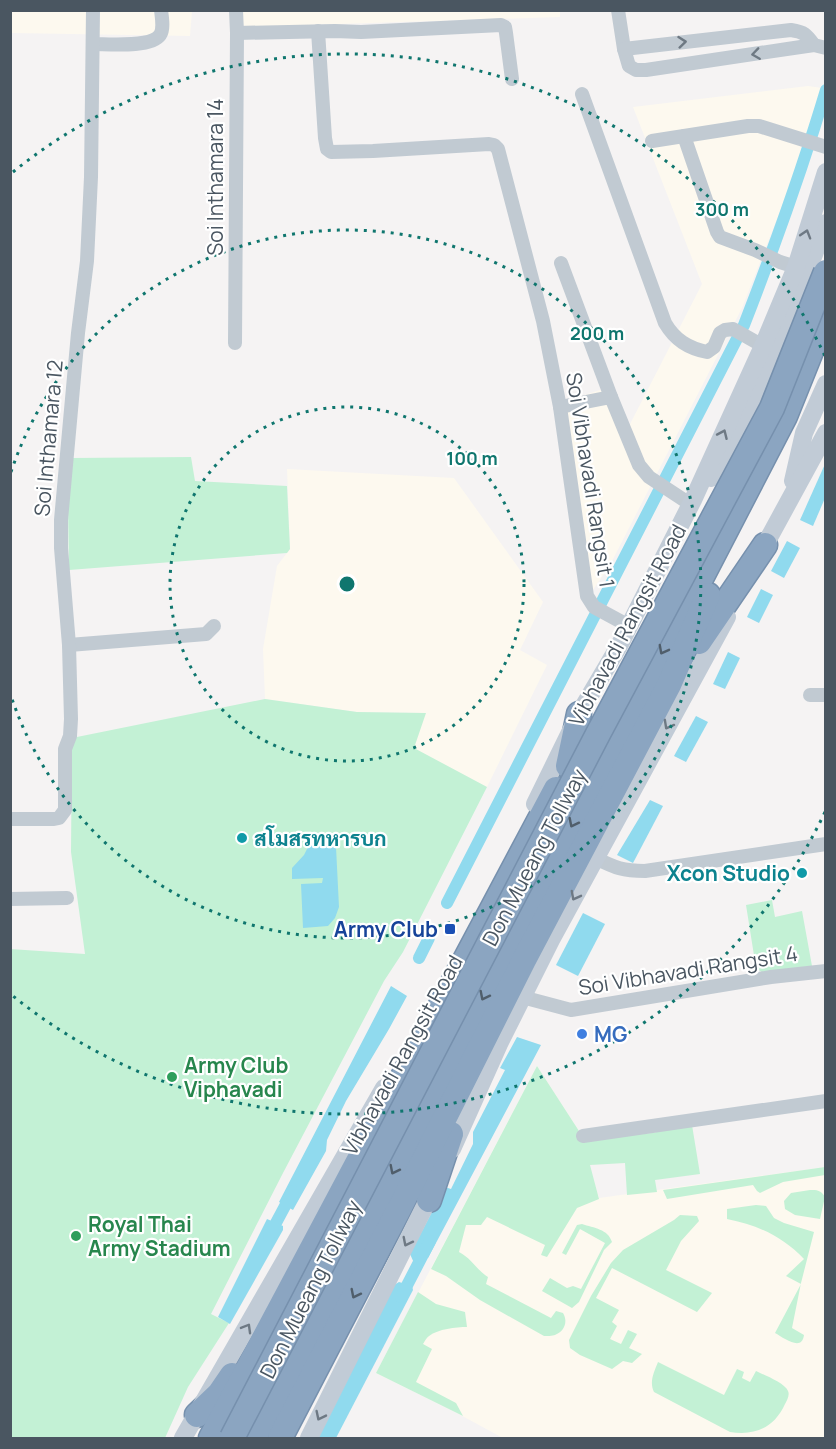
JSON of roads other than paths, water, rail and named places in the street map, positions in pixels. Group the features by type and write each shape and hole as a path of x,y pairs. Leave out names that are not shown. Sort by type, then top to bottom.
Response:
{"highway":[{"name":"Don Mueang Tollway","path":"232,1438 599,732 772,408 825,272"},
{"name":"Vibhavadi Rangsit Road","path":"211,1438 568,766 678,594 776,411 825,284"},
{"name":"Don Mueang Tollway","path":"254,1438 785,416 825,314"},
{"path":"280,1438 478,1055 524,960 669,686 706,600 802,417 825,357"},
{"path":"669,686 765,545"},
{"path":"568,766 579,714"},
{"path":"429,1200 478,1055"},
{"path":"197,1415 219,1394 249,1350 267,1332"}],"main road":[{"name":"Vibhavadi Rangsit Road","path":"183,1438 440,988 544,787 579,714 619,646 692,502 763,346 796,267 825,172"},
{"path":"692,502 727,458 752,408 795,304 825,223"},
{"path":"787,505 804,433 825,384"},
{"path":"309,1438 429,1200 522,997 825,433"}],"street":[{"name":"Soi Inthamara 12","path":"10,819 54,819 59,818 64,810 65,749 70,728 69,645 61,520 87,261 91,177 93,10"},
{"path":"93,44 144,43 155,39 161,34 161,10"},
{"name":"Soi Inthamara 14","path":"235,344 236,10"},
{"path":"618,10 629,66 636,70 820,47"},
{"path":"237,33 361,32 501,25 506,33 512,79"},
{"path":"624,49 791,30 807,35 820,47"},
{"name":"Soi Vibhavadi Rangsit 1","path":"318,31 325,138 327,149 331,152 374,152 489,144 498,149 543,321 560,407 587,596 594,607 629,626"},
{"path":"582,94 665,323 672,335 682,342 707,352 714,347 720,333 724,330 733,330 763,346"},
{"path":"652,141 759,126 822,145"},
{"path":"684,136 720,237 796,267"},
{"path":"561,263 639,465 649,477 692,502"},
{"path":"560,407 611,397"},
{"path":"69,645 206,634 214,627"},
{"path":"810,695 825,695"},
{"path":"596,858 619,869 645,870 825,844"},
{"path":"10,899 67,898"},
{"name":"Soi Vibhavadi Rangsit 4","path":"522,997 571,1010 771,977 825,971"},
{"path":"583,1136 825,1101"}],"water":[{"path":"825,464 825,498 813,526 800,520"},
{"path":"787,541 800,548 784,578 771,571"},
{"path":"761,589 773,595 759,623 747,617"},
{"path":"728,652 740,658 725,689 713,684"},
{"path":"696,716 708,722 686,762 674,756"},
{"path":"650,800 663,806 633,863 617,855"},
{"path":"315,833 328,836 336,847 339,907 335,918 328,926 303,928 301,884 322,883 323,878 292,879 292,868 304,855"},
{"path":"583,913 605,924 578,976 556,965"},
{"path":"391,986 407,996 346,1101 327,1140 326,1151 293,1210 279,1202"},
{"path":"517,1037 541,1045 428,1258 421,1255 414,1263 410,1254 445,1187 451,1189 473,1144 473,1132 505,1070 500,1068"},
{"path":"267,1219 283,1226 283,1230 230,1324 218,1317"},
{"path":"399,1282 412,1286 413,1290 336,1438 314,1438 394,1285"}],"waterway":[{"path":"447,903 744,325 787,209 826,90"},
{"path":"419,958 429,938"},
{"path":"269,1236 293,1191"},
{"path":"401,1297 430,1241"}],"place":[{"name":"สโมสรทหารบก","path":"242,838"},
{"name":"Xcon Studio","path":"802,873"},
{"name":"Army Club","path":"450,929"},
{"name":"MG","path":"582,1034"},
{"name":"Army Club Viphavadi","path":"172,1077"},
{"name":"Royal Thai Army Stadium","path":"76,1236"}]}
